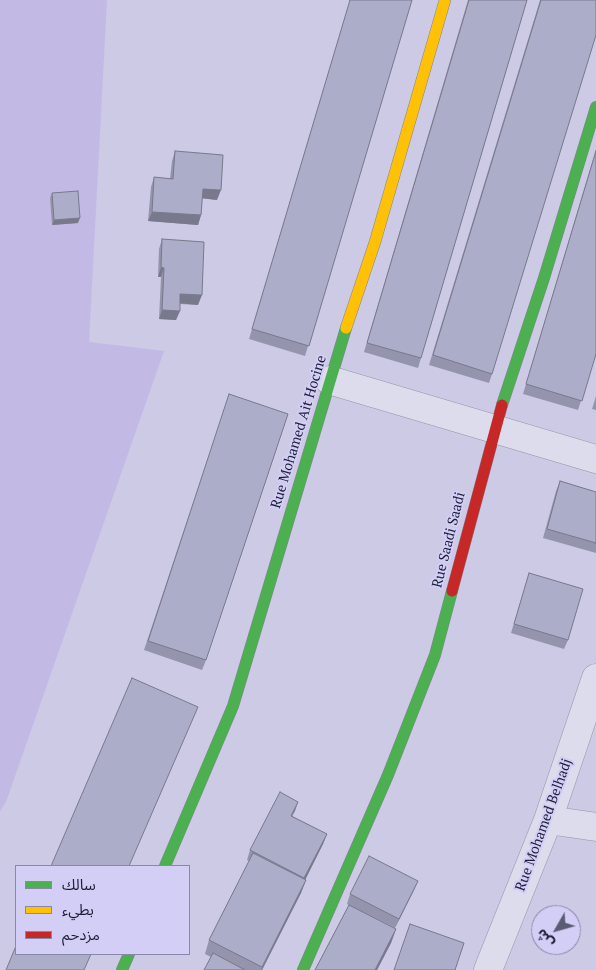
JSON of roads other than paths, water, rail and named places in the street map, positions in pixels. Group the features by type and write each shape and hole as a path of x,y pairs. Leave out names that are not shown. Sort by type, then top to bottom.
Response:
{"street":[{"name":"Rue Mohamed Ait Hocine","path":"165,865 233,706 329,380 375,242 445,0"},
{"name":"Rue Saadi Saadi","path":"303,970 388,775 435,655 494,428 544,278 596,107"},
{"path":"329,380 596,458"},
{"name":"Rue Mohamed Belhadj","path":"488,970 548,820 596,678"},
{"path":"548,820 596,827"},
{"path":"122,970 129,955"}]}
